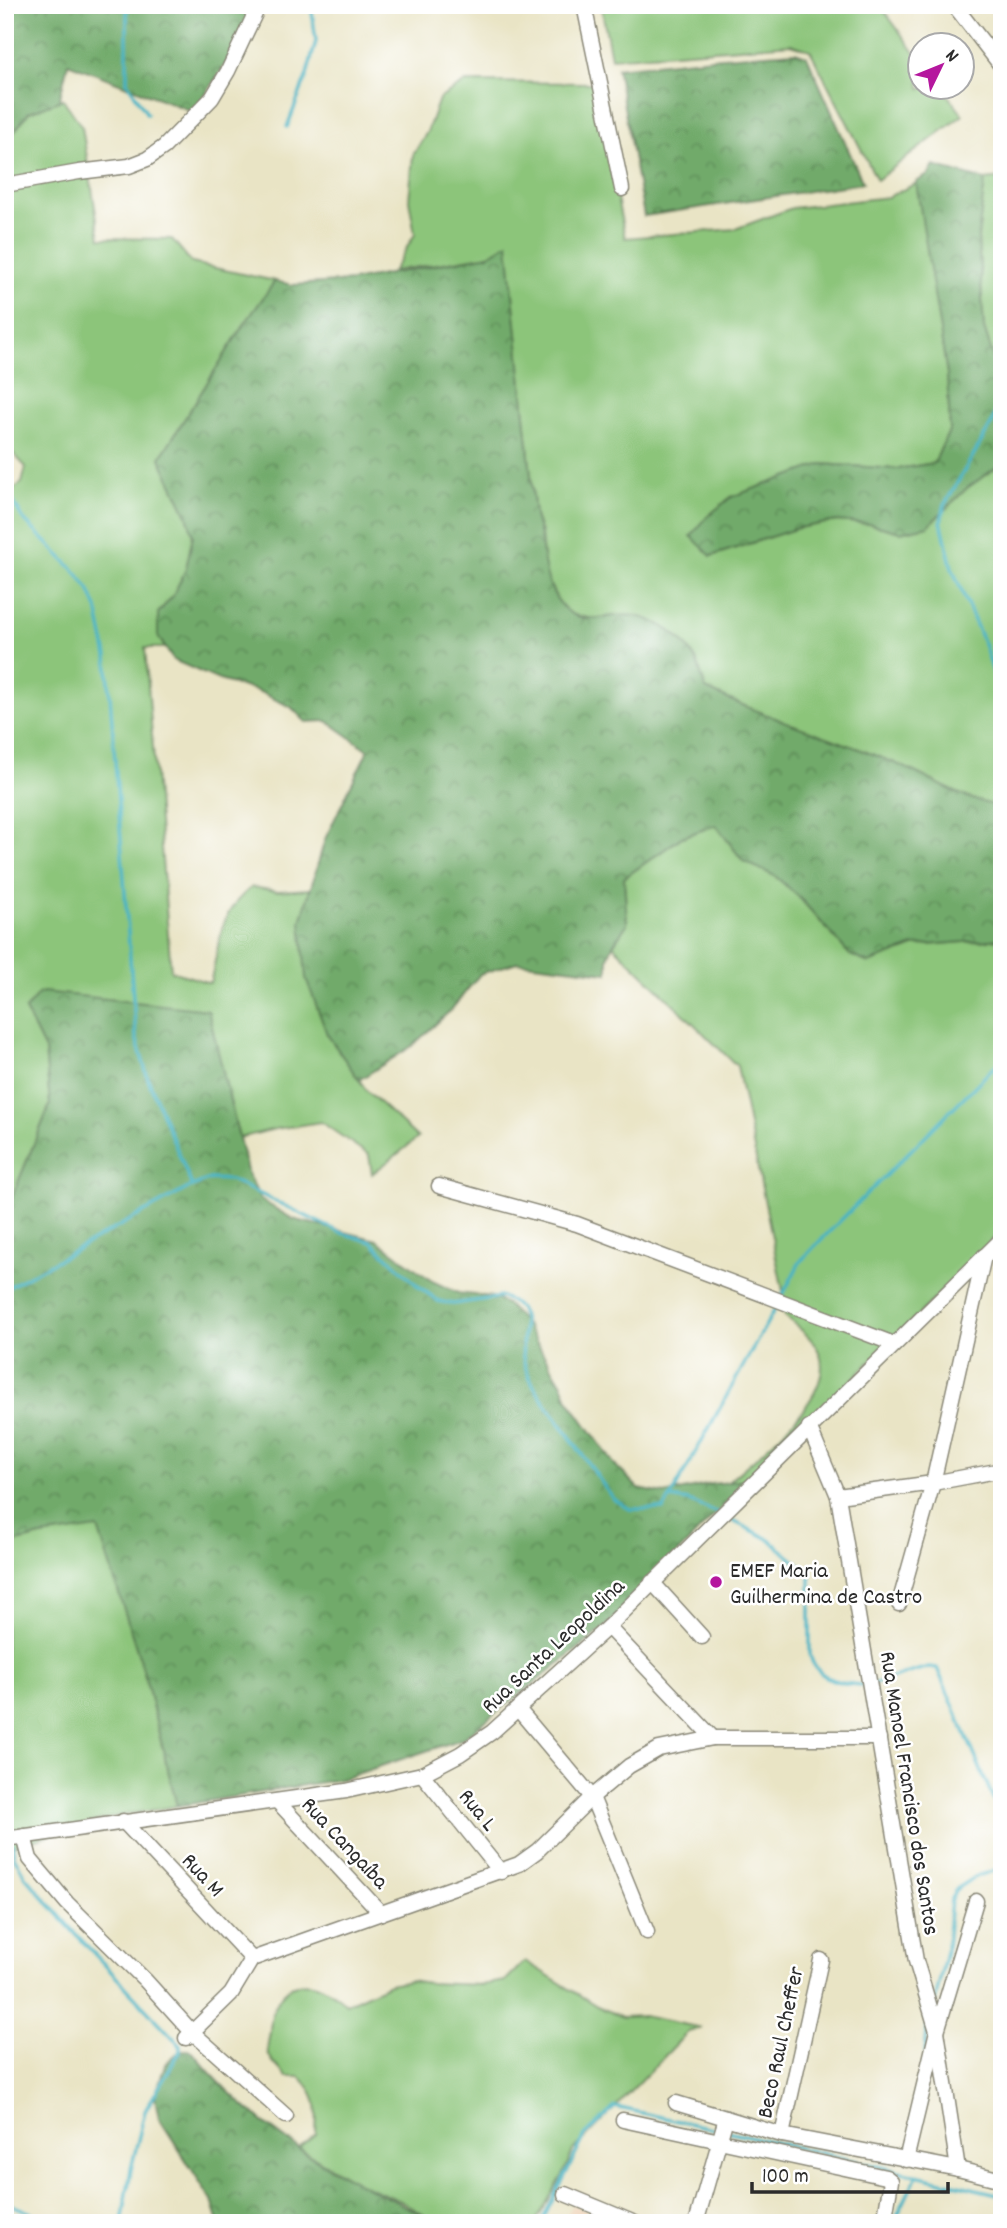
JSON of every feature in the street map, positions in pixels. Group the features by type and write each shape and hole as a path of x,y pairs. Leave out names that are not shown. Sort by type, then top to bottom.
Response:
{"street":[{"path":"5,185 129,166 147,159 180,132 212,97 228,71 259,5"},
{"path":"584,5 622,189"},
{"path":"954,5 1002,67"},
{"path":"439,1186 577,1224 894,1344"},
{"name":"Rua Santa Leopoldina","path":"5,1839 346,1791 422,1774 460,1755 492,1732 608,1627 808,1427 1002,1239"},
{"path":"900,1604 933,1483 984,1256"},
{"name":"Rua Manoel Francisco dos Santos","path":"808,1427 838,1496 916,1961 935,2027 958,2169"},
{"path":"838,1496 1002,1471"},
{"path":"652,1583 702,1637"},
{"path":"608,1627 713,1738"},
{"path":"518,1709 592,1797 647,1932"},
{"path":"189,2035 231,1994 251,1959 500,1872 527,1860 592,1797 645,1755 659,1749 713,1738 879,1738"},
{"name":"Rua L","path":"422,1774 500,1872"},
{"name":"Rua Cangaíba","path":"277,1801 381,1913"},
{"name":"Rua M","path":"123,1821 251,1959"},
{"path":"24,1836 30,1859 67,1903 145,1980 189,2035 286,2116"},
{"path":"899,2159 935,2027 976,1901"},
{"name":"Beco Raul Cheffer","path":"782,2135 821,1959"},
{"path":"676,2103 722,2131 886,2176 891,2181 891,2187 884,2221"},
{"path":"623,2120 782,2135 1002,2180"},
{"path":"696,2223 722,2131"},
{"path":"565,2194 635,2223"}],"shaded area":[{"path":"572,2205 618,2223 562,2223"}],"green space":[{"path":"5,5 255,5 227,62 194,112 68,63 59,101 29,112 5,144"},
{"path":"601,5 884,5 882,8 906,40 906,102 953,102 963,115 877,180 810,50 791,44 611,58"},
{"path":"795,52 807,56 863,183 644,216 617,68"},
{"path":"466,82 594,83 625,238 735,229 792,208 888,197 917,183 947,374 950,429 934,463 897,469 822,464 711,556 798,528 837,521 870,524 900,532 928,526 967,488 1002,466 1002,806 960,794 892,762 705,689 696,659 681,641 618,616 599,620 569,614 557,599 544,573 541,532 535,516 508,244 490,255 393,271 415,234 409,200 413,155 427,132 439,99"},
{"path":"63,99 82,127 100,238 172,239 192,263 275,281 241,329 160,458 187,515 193,535 186,569 173,596 158,613 158,636 165,648 145,648 171,971 210,983 226,919 240,897 252,887 277,891 310,889 301,922 327,1034 367,1091 418,1138 372,1174 369,1155 321,1122 239,1138 208,1011 25,1010 45,1050 50,1105 5,1214 5,495 22,483 26,467 5,445 5,144 29,112"},
{"path":"934,166 985,180 978,237 984,328 998,372 1002,374 1002,466 967,488 928,526 900,532 870,524 837,521 798,528 711,556 691,536 707,517 731,497 822,464 897,469 934,463 950,429 947,374 916,182 928,175"},
{"path":"1002,178 1002,374 998,372 984,328 978,237 985,180"},
{"path":"508,243 535,516 545,569 557,599 565,609 583,618 624,615 653,621 670,631 690,650 706,689 892,762 960,794 1002,806 1002,939 914,946 869,963 850,955 798,896 775,876 743,861 716,825 682,837 624,878 627,924 613,945 608,958 608,973 517,962 480,974 451,1010 412,1046 359,1080 327,1034 306,978 301,922 325,839 368,750 327,721 306,722 291,707 258,691 219,680 173,660 158,636 158,613 173,596 186,569 193,535 187,515 160,458 241,329 275,281 293,285 352,281 489,255"},
{"path":"716,825 743,861 775,876 798,896 850,955 868,963 914,946 1002,939 1002,1230 749,1480 728,1482 775,1441 807,1405 818,1386 822,1368 815,1345 784,1315 786,1306 737,1066 613,945 627,924 624,878 682,837"},
{"path":"43,992 208,1010 248,1175 261,1200 293,1219 377,1240 432,1281 458,1293 492,1297 506,1304 525,1323 568,1399 615,1465 639,1489 664,1494 711,1484 749,1480 602,1630 462,1739 342,1779 177,1806 143,1669 98,1528 41,1536 5,1545 5,1214 50,1105 45,1050 25,1010 38,994"},
{"path":"98,1527 143,1669 177,1806 112,1817 5,1848 5,1545"},
{"path":"525,1961 597,2006 622,2017 643,2016 702,2028 688,2032 573,2151 563,2175 535,2223 437,2223 403,2202 354,2181 299,2148 316,2134 317,2109 314,2097 300,2077 287,2077 276,2066 268,2049 273,2013 278,1999 286,1990 308,1983 333,1993 346,2004 389,1984 410,1980 481,1985 505,1981"},
{"path":"181,2050 194,2054 229,2092 289,2142 333,2169 437,2223 219,2223 212,2201 159,2118 155,2098 165,2064"}],"waterway":[{"path":"127,5 127,82 147,114"},
{"path":"287,127 307,75 316,41 311,5"},
{"path":"1002,394 992,423 945,504 941,521 952,568 984,644 1002,699"},
{"path":"5,487 23,519 77,573 89,589 97,608 107,656 136,1037 148,1079 192,1186"},
{"path":"781,1298 800,1262 812,1249 1002,1059"},
{"path":"5,1289 192,1186 210,1179 231,1180 339,1232 372,1242 418,1286 438,1301 453,1304 502,1297 513,1303 523,1317 522,1352 534,1386 613,1499 630,1509 664,1509 777,1305"},
{"path":"670,1498 689,1501 718,1513"},
{"path":"725,1517 767,1538 810,1573 810,1655 813,1663 818,1670 832,1679 848,1684 866,1685"},
{"path":"873,1684 928,1667 937,1668 1002,1819"},
{"path":"5,1814 11,1836"},
{"path":"12,1843 14,1856 25,1876 180,2045 180,2051 145,2111 122,2223"},
{"path":"935,2002 947,1947 951,1899 955,1890 977,1876 1002,1868"},
{"path":"925,2053 928,2022"},
{"path":"541,2223 585,2136 615,2107 720,2130"},
{"path":"727,2131 1002,2195"},
{"path":"894,2223 917,2175"},
{"path":"5,2202 55,2223"}],"place":[{"name":"EMEF Maria Guilhermina de Castro","path":"716,1582"}]}
